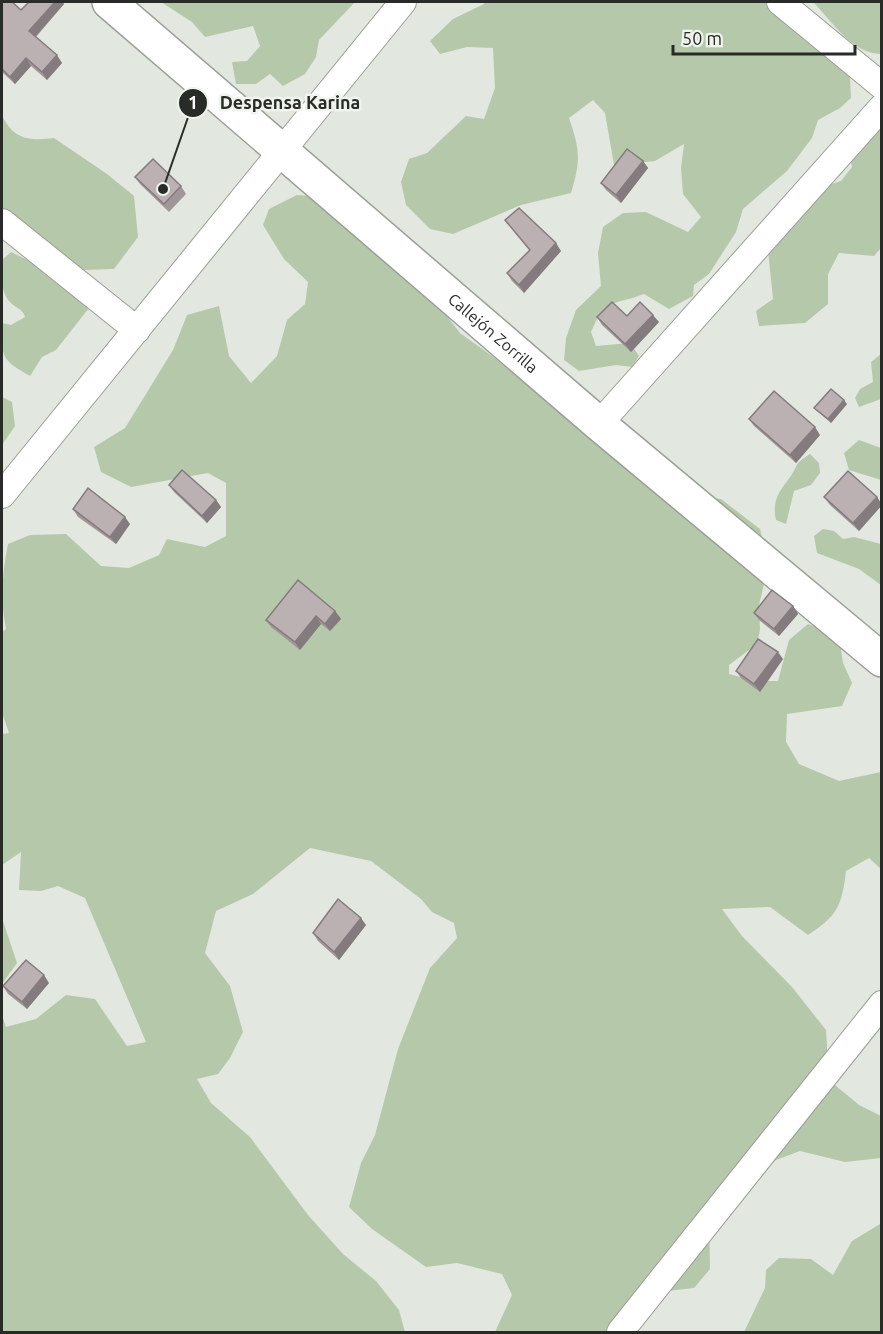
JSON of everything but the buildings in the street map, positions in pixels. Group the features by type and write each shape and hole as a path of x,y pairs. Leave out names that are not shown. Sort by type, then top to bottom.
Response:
{"street":[{"name":"Callejón Zorrilla","path":"109,2 599,424 882,660"},
{"path":"2,495 403,2"},
{"path":"780,2 882,86"},
{"path":"599,424 882,107"},
{"path":"2,222 136,330"},
{"path":"620,1332 882,1004"}],"green space":[{"path":"161,2 355,2 319,40 316,57 305,74 283,86 270,74 256,84 236,84 232,62 247,61 260,46 253,26 205,37 192,22"},
{"path":"484,2 768,2 849,58 851,98 840,108 818,120 812,138 787,171 743,209 736,232 709,274 694,285 693,296 669,309 644,294 612,304 601,313 591,332 596,346 630,343 639,356 632,367 616,365 579,371 564,360 566,338 576,310 601,286 598,253 603,227 623,213 646,212 688,232 701,217 683,194 681,168 684,144 655,161 614,165 605,113 593,100 569,118 578,155 571,193 521,205 453,234 430,229 406,205 401,182 409,159 427,153 466,116 484,119 495,88 493,48 467,47 440,54 430,41 453,19"},
{"path":"813,2 881,2 881,54 870,53 851,42"},
{"path":"2,115 11,130 17,134 30,139 54,138 107,174 134,196 138,237 114,269 83,270 53,259 2,229"},
{"path":"881,124 881,248 874,256 839,253 828,274 828,304 805,323 759,326 756,311 773,299 768,250 825,186 841,181 852,167 848,147"},
{"path":"297,195 319,197 380,249 408,283 435,301 460,333 549,397 673,496 721,499 760,529 764,545 765,580 759,605 760,630 757,644 729,665 729,674 756,681 778,681 789,640 808,624 839,636 843,663 852,683 842,706 787,714 786,742 799,764 839,781 881,772 881,869 869,858 846,871 840,902 826,922 808,935 770,907 722,909 742,936 792,987 826,1030 829,1080 859,1105 881,1116 881,1158 845,1162 800,1151 741,1173 709,1216 710,1269 694,1288 650,1293 631,1332 495,1332 512,1295 502,1274 457,1263 426,1267 372,1229 349,1207 361,1163 375,1135 398,1049 430,968 457,938 454,923 432,912 421,899 371,861 310,848 253,894 216,911 205,953 230,986 243,1032 230,1058 218,1074 197,1079 211,1103 250,1137 308,1215 343,1254 376,1281 399,1310 405,1332 2,1332 2,1015 6,1027 36,1019 66,995 95,999 127,1046 146,1042 85,898 58,886 41,891 19,890 21,852 2,865 2,734 9,733 2,713 2,632 6,629 2,587 8,544 30,535 66,534 101,566 129,568 159,555 167,539 205,547 226,536 226,483 208,473 131,487 101,472 94,447 125,428 173,350 187,315 219,306 229,356 251,383 277,356 287,320 305,304 308,282 284,259 263,225 269,209"},
{"path":"11,252 96,293 89,308 56,350 42,357 30,376 8,361 3,350 2,323 11,325 25,317 7,299 3,289 2,260"},
{"path":"881,354 881,399 859,407 855,398 860,389 873,382 871,362"},
{"path":"2,397 12,402 15,426 2,445"},
{"path":"859,440 881,448 881,480 849,470 844,453"},
{"path":"810,454 819,463 820,473 811,485 794,491 786,524 776,520 775,503 779,494 798,463"},
{"path":"823,529 834,531 843,539 854,537 881,544 881,585 859,569 817,553 814,536"},
{"path":"2,918 17,963 2,984"},
{"path":"880,1224 881,1332 744,1332 765,1288 766,1270 779,1258 811,1259 833,1275 852,1241"}],"place":[{"name":"Despensa Karina","path":"163,189"}]}
